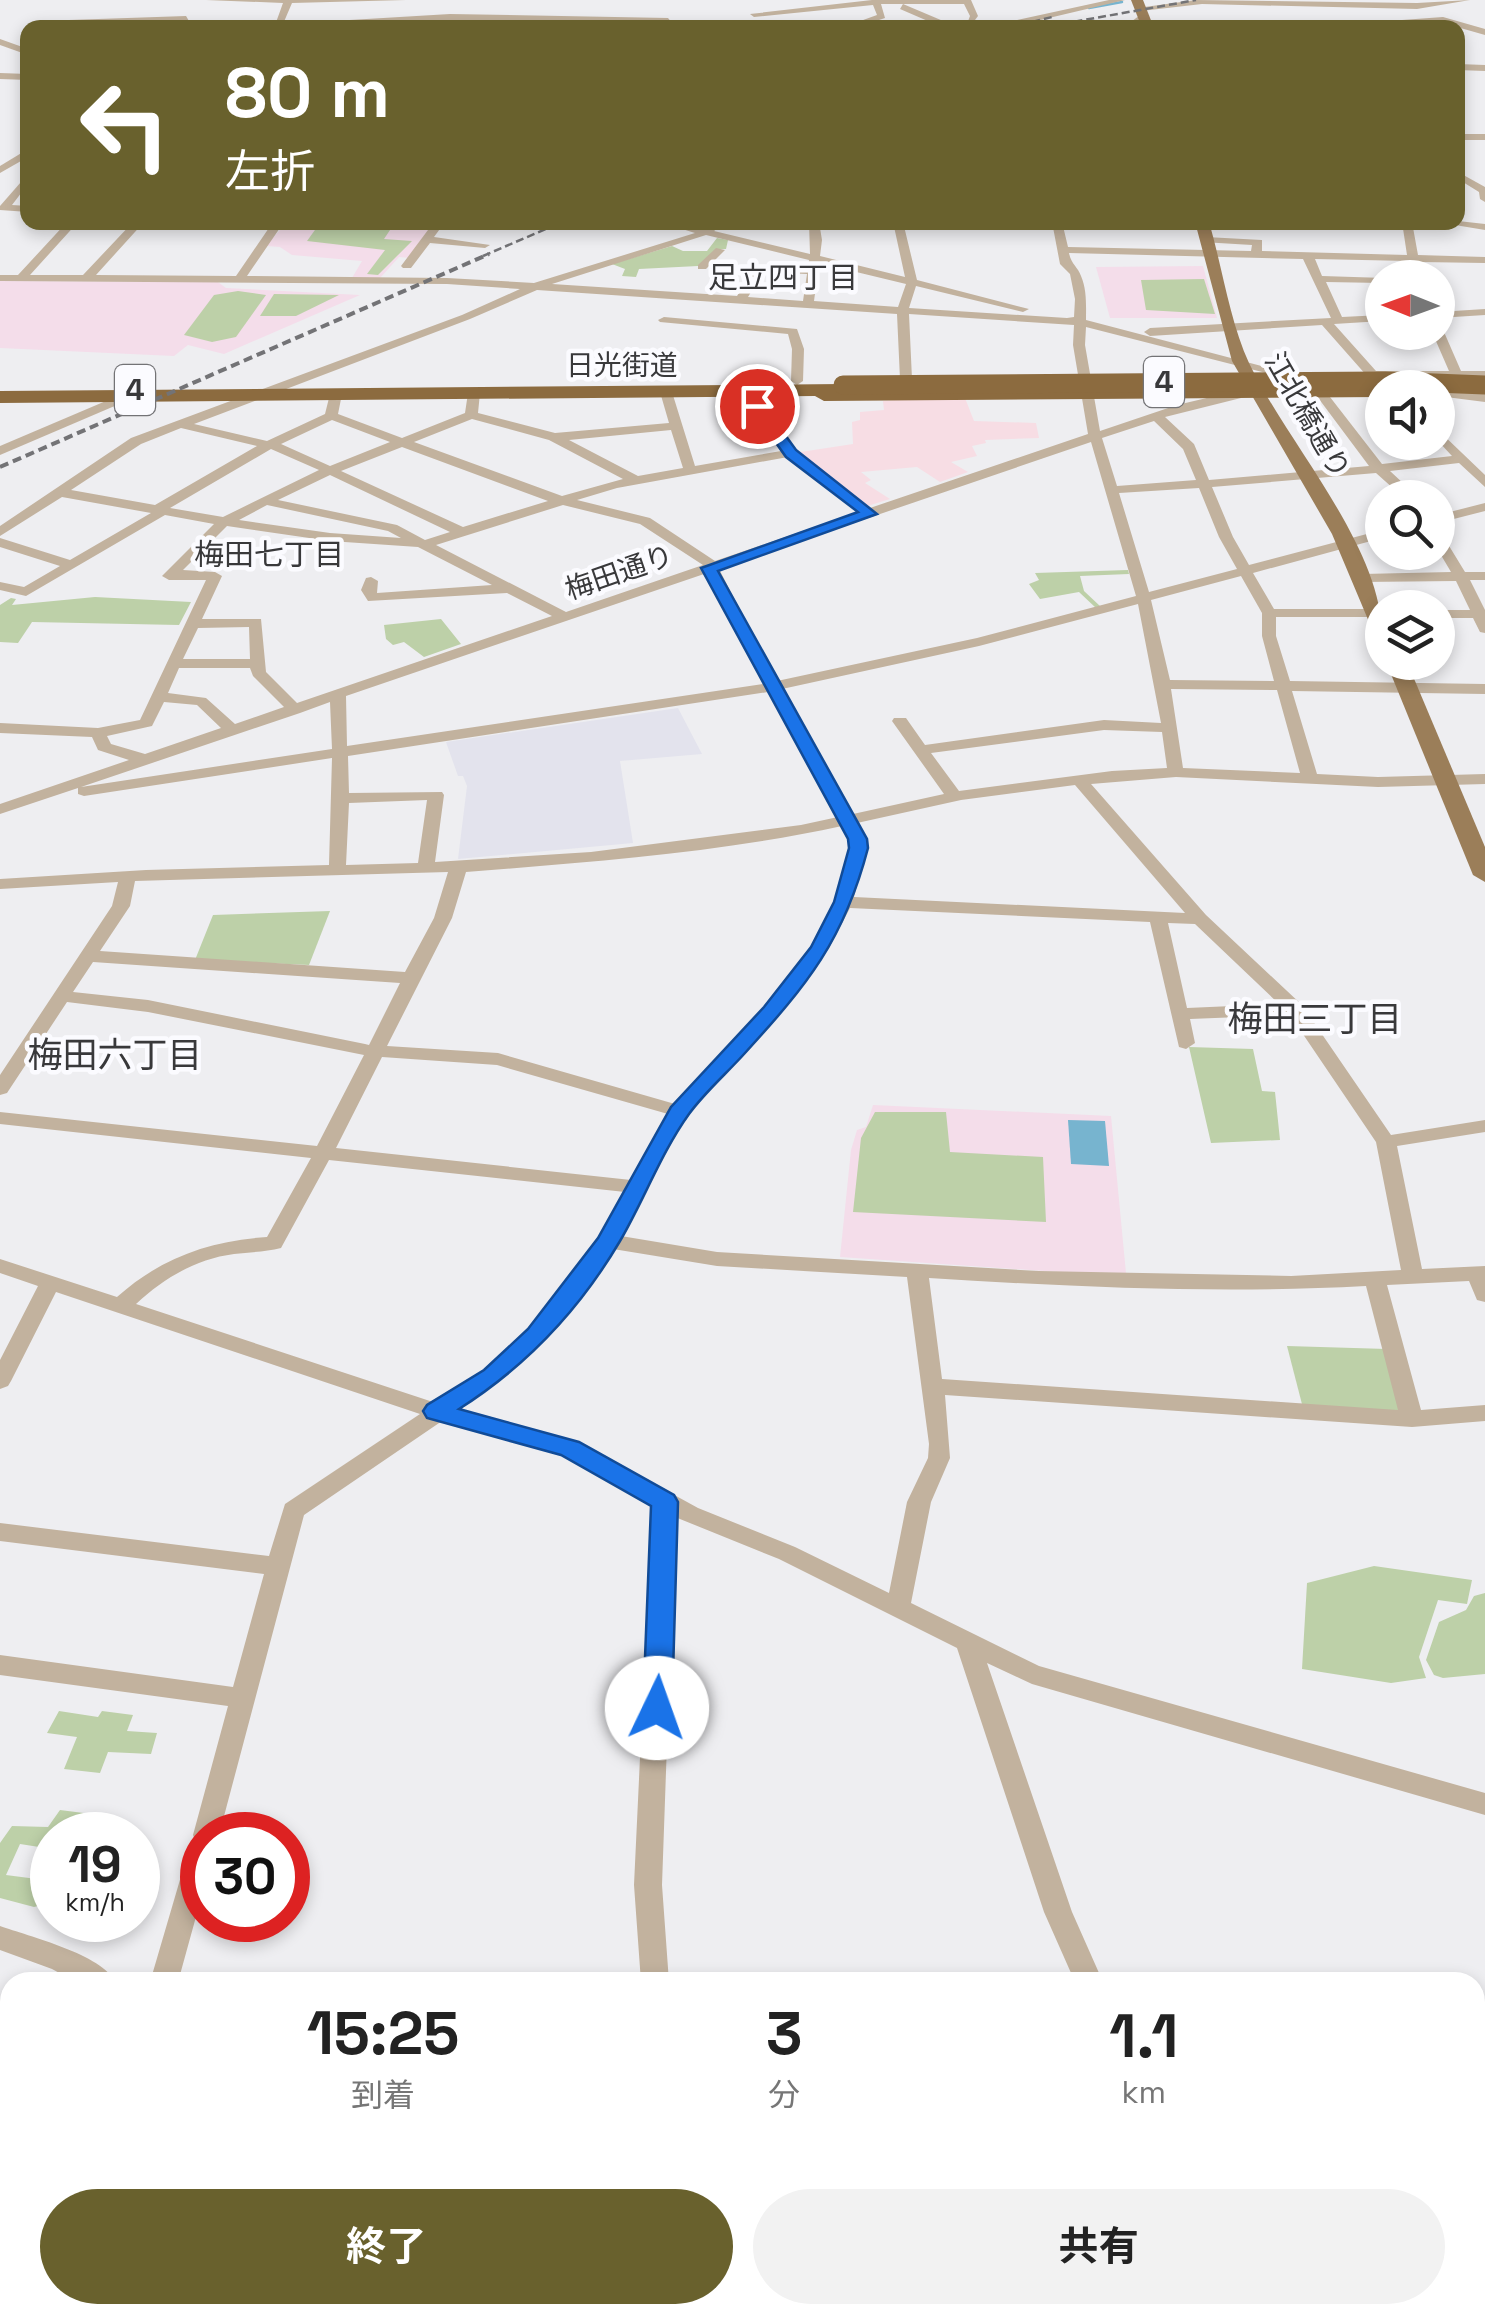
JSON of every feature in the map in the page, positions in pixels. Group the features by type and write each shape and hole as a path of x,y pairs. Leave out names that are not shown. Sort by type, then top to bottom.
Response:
{"highway":[{"name":"4","path":"756,389 797,382 906,380 1161,392 1248,377 1318,391 1365,390"},
{"name":"4","path":"730,391 1085,386 1248,377 1483,388"},
{"name":"日光街道","path":"0,394 843,388"},
{"name":"日光街道","path":"0,394 1483,388"},
{"path":"1455,390 1483,388"}],"main road":[{"name":"江北橋通り","path":"1204,230 1248,377 1310,477 1367,590"},
{"path":"1404,680 1446,780 1478,839 1485,874"}],"street":[{"path":"184,20 210,0 402,0"},
{"path":"750,0 754,20"},
{"path":"1028,20 1121,0"},
{"path":"1142,13 1218,0"},
{"path":"1359,0 1372,4"},
{"path":"1202,2 1372,4 1466,0"},
{"path":"754,14 886,1 966,1"},
{"path":"869,20 882,16 886,1"},
{"path":"886,1 932,20"},
{"path":"1415,3 1431,17 1444,20"},
{"path":"74,20 82,4"},
{"path":"596,4 598,20"},
{"path":"1368,20 1374,16 1372,4"},
{"path":"415,20 433,13 475,11 503,16 552,17 565,13 591,20"},
{"path":"473,20 475,11"},
{"path":"503,16 504,20"},
{"path":"148,20 186,18"},
{"path":"622,20 660,20"},
{"path":"20,186 4,208 20,209"},
{"path":"0,217 10,208"},
{"path":"20,278 65,230"},
{"path":"86,279 132,230"},
{"path":"239,280 274,230"},
{"path":"407,266 435,230"},
{"path":"697,230 812,265 912,282 1079,329"},
{"path":"0,532 116,451 179,424 466,317 533,287 708,230"},
{"path":"808,304 814,230"},
{"path":"900,230 912,282 904,311 906,380"},
{"path":"1059,230 1081,299 1079,329 1085,386 1110,490 1144,599 1164,684 1176,772"},
{"path":"1408,230 1412,259"},
{"path":"428,240 485,245"},
{"path":"1064,250 1208,248 1256,256 1485,260"},
{"path":"702,267 720,250"},
{"path":"1308,257 1332,321 1369,370"},
{"path":"730,326 760,269 812,265"},
{"path":"0,278 447,281 904,311 1127,333 1365,319"},
{"path":"1318,279 1365,280"},
{"path":"682,296 664,320 793,331 798,349 797,382"},
{"path":"1455,313 1485,309"},
{"path":"1127,333 1248,377"},
{"path":"1446,350 1456,373 1483,388 1485,416"},
{"path":"1300,377 1365,373"},
{"name":"梅田通り","path":"2,808 1181,408 1248,377"},
{"path":"1300,377 1355,390"},
{"path":"756,389 757,406 791,454 870,514"},
{"path":"1318,391 1378,468 1392,480"},
{"path":"666,392 690,471"},
{"path":"1161,392 1180,401 1181,408"},
{"path":"472,416 474,393"},
{"path":"330,416 336,394"},
{"path":"0,451 126,396"},
{"path":"0,586 26,592 68,564 138,528 269,445 330,416 561,500 645,521 708,562 849,822 859,848 844,902 820,948 772,1011 679,1112 608,1241 537,1335 492,1376 293,1510 212,1812"},
{"path":"0,728 98,732 146,723 215,576 170,575 223,523 333,470 402,443 472,416 554,437 636,480"},
{"path":"1156,416 1189,447 1245,571 1270,613 1268,636 1310,779"},
{"path":"179,424 269,445 333,470 460,531"},
{"path":"554,437 677,426"},
{"path":"0,438 17,444"},
{"path":"1455,452 1485,483"},
{"path":"58,492 223,523 423,543 636,480 791,454"},
{"path":"1110,490 1310,477 1462,459"},
{"path":"266,501 392,528 565,617"},
{"path":"1455,514 1485,506"},
{"path":"68,787 81,792 772,686 952,648 1365,539"},
{"path":"0,542 68,564"},
{"path":"1455,570 1483,619"},
{"path":"1362,578 1485,576"},
{"path":"371,582 368,590 373,598 510,588"},
{"path":"1270,613 1365,617"},
{"path":"1455,616 1483,619"},
{"path":"191,624 256,622 258,674 295,710"},
{"path":"172,664 258,663"},
{"path":"1164,684 1485,689"},
{"path":"337,870 341,798 338,695"},
{"path":"158,697 202,702 232,730"},
{"path":"900,721 955,797"},
{"path":"920,750 1104,725 1169,728"},
{"path":"98,732 104,747 146,760"},
{"path":"0,884 128,876 458,867 591,857 849,822 955,797 1176,772 1310,779 1485,779"},
{"path":"1080,780 1200,920 1295,1009 1386,1142 1413,1277"},
{"path":"341,798 436,795 426,868"},
{"path":"120,1306 154,1274 210,1250 274,1243 326,1152 451,904 458,867"},
{"path":"0,1089 121,906 128,876"},
{"path":"844,902 1200,920"},
{"path":"1158,918 1186,1043"},
{"path":"87,956 411,978"},
{"path":"61,996 148,1006 306,1041 378,1051 498,1059 679,1112"},
{"path":"1182,1014 1295,1009"},
{"path":"0,1118 637,1187"},
{"path":"1386,1142 1485,1126"},
{"path":"608,1241 717,1259 1113,1280 1290,1283 1481,1272 1485,1295"},
{"path":"0,1266 436,1411 570,1448 664,1502 787,1553 968,1646 1060,1684 1485,1804"},
{"path":"898,1609 919,1502 938,1458 917,1271"},
{"path":"1375,1279 1412,1419"},
{"path":"0,1381 51,1282"},
{"path":"932,1386 1412,1419 1485,1413"},
{"path":"654,1972 648,1885 664,1502"},
{"path":"0,1532 276,1566"},
{"path":"968,1646 1058,1912 1084,1972"},
{"path":"0,1665 242,1698"},
{"path":"167,1972 180,1926"},
{"path":"0,1938 62,1960 83,1972"}],"shaded area":[{"path":"280,230 431,230 410,258 399,257 380,278 352,278 362,261 292,255 280,247 266,246"},
{"path":"1203,266 1217,318 1110,318 1096,267"},
{"path":"0,281 218,282 226,288 360,295 224,354 188,345 174,356 0,348"},
{"path":"965,398 974,421 1036,423 1039,438 985,440 986,443 972,446 977,456 951,462 968,472 940,482 917,467 861,472 871,480 865,483 890,499 864,507 794,453 853,444 852,422 860,420 860,412 884,410 883,401"},
{"path":"678,708 702,754 620,761 633,843 458,859 467,786 463,776 458,776 446,742"},
{"path":"873,1105 1111,1116 1126,1273 840,1257 851,1150 857,1130 866,1127"}],"green space":[{"path":"315,230 390,230 384,239 412,241 378,275 367,274 385,250 307,241"},
{"path":"717,238 728,240 726,249 717,249 698,266 639,269 636,277 622,276 625,269 612,264 672,246 683,251 707,251"},
{"path":"1204,279 1215,314 1146,310 1141,280"},
{"path":"238,291 266,295 236,337 212,342 184,335 214,295"},
{"path":"274,294 339,295 296,316 260,316"},
{"path":"1128,570 1129,574 1080,576 1084,591 1101,607 1096,608 1079,592 1040,599 1029,584 1039,580 1035,573"},
{"path":"95,597 191,602 179,625 32,622 18,643 0,642 0,605 11,598 16,599 12,605"},
{"path":"441,619 461,644 424,657 404,642 393,645 386,639 384,625"},
{"path":"330,911 309,965 195,960 213,915"},
{"path":"1189,1047 1253,1049 1262,1091 1275,1092 1280,1140 1211,1143"},
{"path":"875,1112 946,1112 950,1152 1043,1157 1046,1222 853,1212 861,1138"},
{"path":"1287,1346 1387,1349 1403,1412 1303,1408"},
{"path":"1374,1566 1472,1580 1467,1604 1438,1600 1419,1657 1426,1678 1391,1683 1302,1669 1307,1583"},
{"path":"1485,1593 1485,1674 1443,1678 1434,1675 1426,1660 1439,1622 1466,1610 1474,1596"},
{"path":"59,1711 98,1717 102,1711 133,1715 127,1731 157,1733 151,1754 108,1752 100,1773 64,1769 77,1737 47,1733"},
{"path":"12,1826 30,1826 30,1846 20,1844 6,1875 30,1878 30,1906 0,1898 0,1843"}],"water":[{"path":"1068,1120 1105,1121 1109,1166 1071,1164"}],"waterway":[{"path":"1089,8 1122,2"}],"railway":[{"path":"1084,20 1196,0"},
{"path":"1040,20 1052,17"},
{"path":"483,256 543,230"},
{"path":"0,467 489,254"}],"district":[{"name":"足立四丁目","path":"783,278"},
{"name":"梅田七丁目","path":"269,555"},
{"name":"梅田三丁目","path":"1315,1019"},
{"name":"梅田六丁目","path":"115,1055"}],"route":[{"path":"657,1708 664,1502 570,1448 436,1411 492,1376 537,1335 608,1241 679,1112 772,1011 835,926 844,902 859,848 857,839 709,568 870,514 791,454 757,406"}]}
